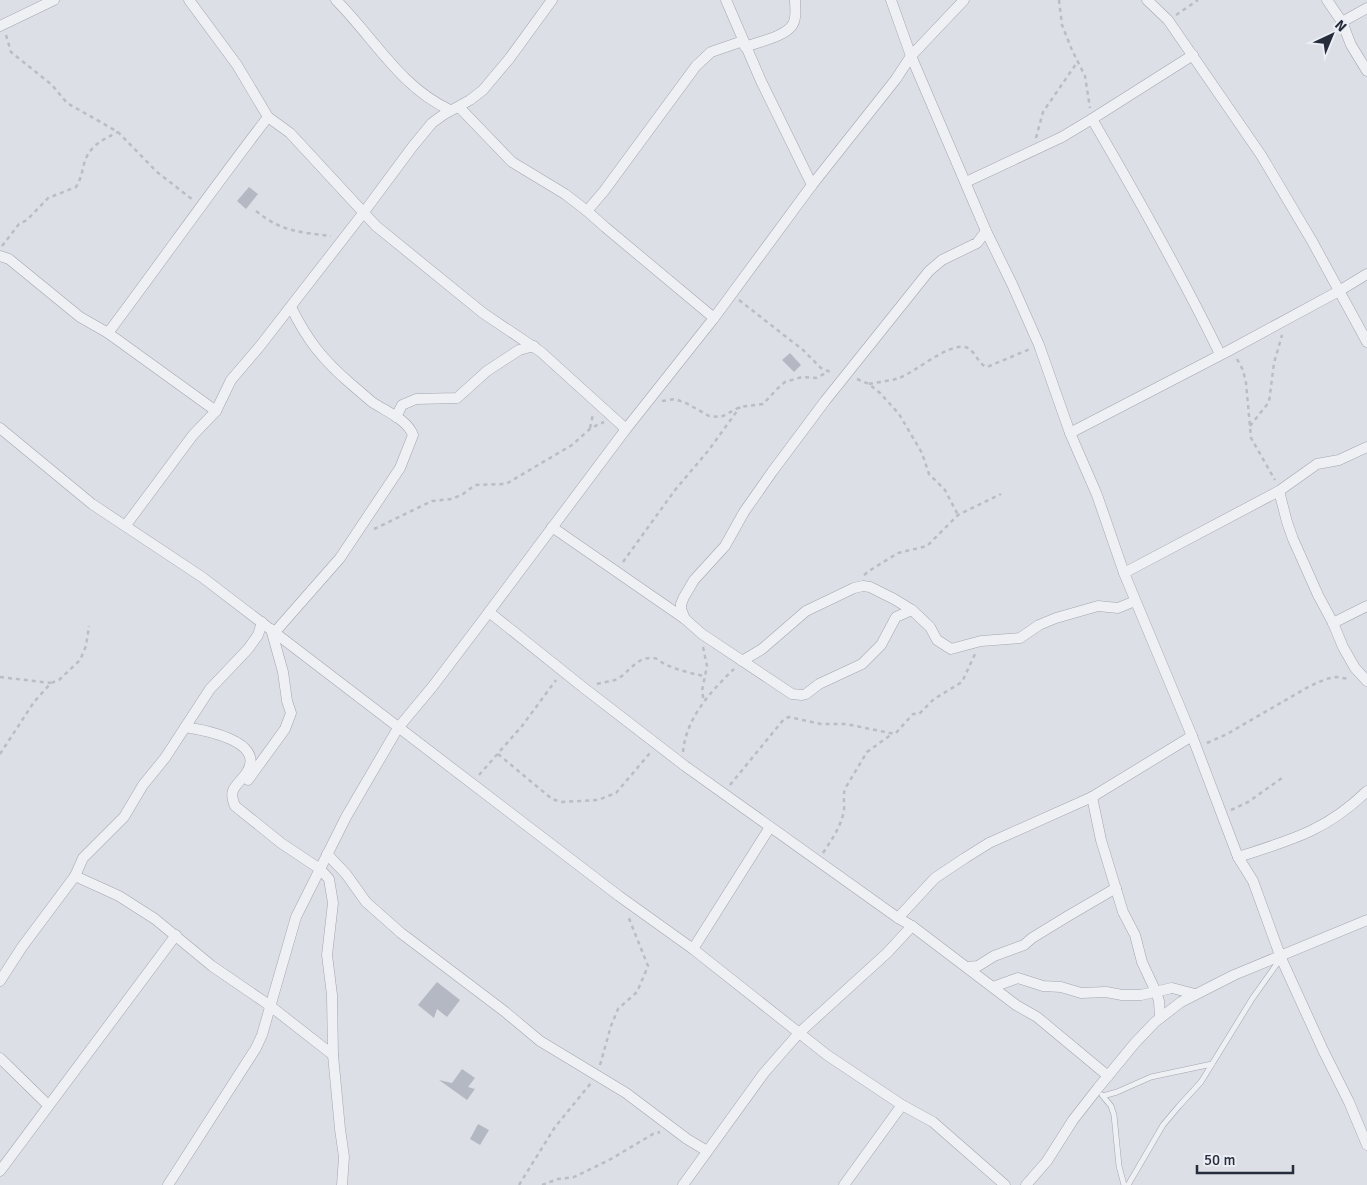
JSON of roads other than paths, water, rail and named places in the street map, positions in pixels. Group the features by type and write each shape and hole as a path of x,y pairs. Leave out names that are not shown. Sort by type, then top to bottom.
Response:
{"street":[{"path":"2,25 54,0"},
{"path":"189,0 237,65 268,117 290,133 376,226 483,313 534,346 626,429"},
{"path":"336,0 384,58 401,75 429,98 455,109 512,162 565,194 587,211 714,318"},
{"path":"126,525 187,442 216,411 231,380 291,306 432,123 483,90 495,78 552,0"},
{"path":"726,0 744,44 812,185"},
{"path":"587,211 604,191 696,66 711,52 789,30 794,23 796,15 795,0"},
{"path":"891,0 911,56 986,231 1039,345 1070,433 1097,495 1124,573 1192,736 1238,856 1253,881 1281,957 1323,1050 1350,1102 1367,1145"},
{"path":"168,1185 251,1058 262,1035 269,1005 296,917 346,817 398,728 489,612 626,429 714,318 812,185 896,79 911,56 964,0"},
{"path":"1148,0 1168,20 1193,54 1261,155 1312,241 1367,342"},
{"path":"1327,0 1342,22 1351,46 1367,71"},
{"path":"1342,22 1367,8"},
{"path":"966,182 1032,151 1092,119 1193,54"},
{"path":"429,98 433,114 432,123"},
{"path":"108,333 161,263 200,206 268,117"},
{"path":"1092,119 1153,224 1196,303 1220,354"},
{"path":"685,619 681,604 694,580 725,546 732,536 738,520 757,492 845,375 928,271 942,260 978,243 986,231"},
{"path":"0,256 9,259 80,318 108,333 216,411"},
{"path":"1070,433 1230,350 1367,274"},
{"path":"0,981 22,947 75,876 82,858 124,817 143,785 165,758 210,690 248,649 258,635 269,628 340,558 400,468 412,441 413,435 411,430 355,388 315,350 302,331 291,306"},
{"path":"396,417 402,405 416,398 457,398 487,371 519,350 534,346"},
{"path":"0,428 92,504 202,577 619,896 693,949 827,1055 902,1105 933,1122 1006,1185"},
{"path":"1124,573 1279,491 1317,464 1339,460 1367,447"},
{"path":"1279,491 1293,539 1343,647 1355,668 1367,681"},
{"path":"552,527 685,619 700,633 788,692 802,696 819,684 862,664 881,645 896,617 912,610"},
{"path":"742,661 762,649 806,611 854,588 863,586 894,599 912,610 930,627 937,640 951,649 981,641 1020,638 1056,618 1098,606 1118,608 1135,601"},
{"path":"1333,623 1367,606"},
{"path":"489,612 685,766 898,918 912,926 1016,1005 1037,1017 1108,1076"},
{"path":"231,797 250,778 290,720 291,713 287,701 283,672 269,628"},
{"path":"185,726 213,732 228,738 246,749 250,754 248,771 233,790 231,797 235,806 250,819 320,869 329,879 333,903 328,955 332,995 334,1055 344,1157 342,1185"},
{"path":"898,918 934,878 965,858 989,844 1092,797 1192,736"},
{"path":"1238,856 1295,839 1321,827 1353,805 1367,791"},
{"path":"1092,797 1101,840 1123,912 1135,935 1142,962 1156,992 1159,1001 1160,1018"},
{"path":"693,949 770,827"},
{"path":"327,854 346,874 366,902 401,933 504,1010 540,1041 626,1093 687,1139 707,1151"},
{"path":"75,876 119,896 155,918 212,966 269,1005 334,1055"},
{"path":"967,967 978,966 994,956 1024,946 1032,938 1116,888"},
{"path":"1026,1185 1046,1161 1073,1120 1101,1092 1108,1076 1135,1043 1160,1018 1195,994 1367,920"},
{"path":"683,1185 764,1073 798,1033 887,953 912,926"},
{"path":"0,1172 110,1024 146,972 176,935"},
{"path":"993,986 1018,978 1043,986 1061,986 1082,993 1106,992 1122,995 1141,995 1172,988 1195,994"},
{"path":"0,1058 48,1105"},
{"path":"844,1185 902,1105"}],"lane":[{"path":"1128,1185 1163,1125 1201,1082 1252,999 1281,957"},
{"path":"1101,1092 1117,1092 1151,1077 1212,1064"},
{"path":"1101,1092 1111,1106 1114,1115 1124,1185"}]}
